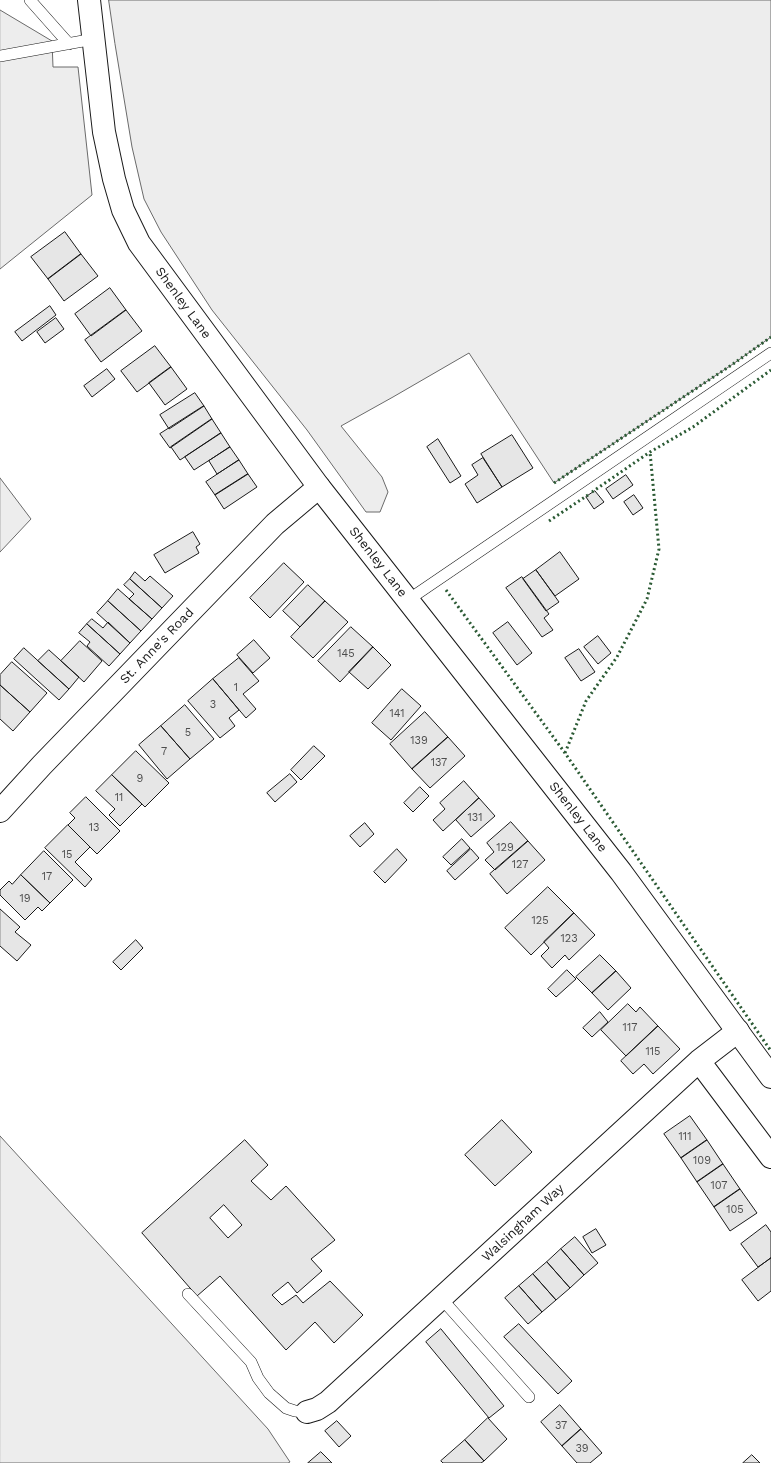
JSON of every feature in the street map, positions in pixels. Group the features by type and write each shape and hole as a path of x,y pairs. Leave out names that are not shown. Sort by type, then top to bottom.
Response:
{"main road":[{"name":"Shenley Lane","path":"89,0 104,132 114,179 124,210 139,243 319,487 621,872 771,1077"},
{"name":"St. Anne's Road","path":"0,811 42,765 275,524 319,487"},
{"name":"Walsingham Way","path":"307,1412 317,1409 328,1402 699,1061 738,1031"},
{"path":"699,1061 771,1157"}],"lane":[{"path":"30,0 69,44"},
{"path":"0,56 94,39"},
{"path":"408,600 771,353"},
{"path":"188,1294 251,1362 258,1378 269,1393 286,1408 295,1411 307,1412"},
{"path":"441,1298 529,1398"}],"shaded area":[{"path":"109,0 771,0 771,337 554,483 469,353 341,426 382,477 388,492 380,512 366,512 307,430 212,310 161,232 144,199 132,147"},
{"path":"0,10 52,41 53,67 78,67 92,195 0,269"},
{"path":"0,478 31,519 0,552"},
{"path":"0,1136 268,1429 290,1462 0,1463"}],"building":[{"path":"65,232 81,254 48,279 31,257"},
{"path":"81,254 98,276 64,301 48,279"},
{"path":"110,288 126,310 91,336 75,314"},
{"path":"50,306 56,315 22,341 15,332"},
{"path":"126,310 142,331 101,362 85,340"},
{"path":"56,318 64,329 45,343 37,332"},
{"path":"155,346 171,367 137,392 121,371"},
{"path":"171,367 187,389 165,405 149,383"},
{"path":"107,369 115,379 92,397 84,386"},
{"path":"195,393 204,406 169,429 160,415"},
{"path":"204,406 212,419 170,448 160,434"},
{"path":"212,419 221,433 180,460 171,447"},
{"path":"221,433 230,447 194,470 185,457"},
{"path":"512,435 533,468 502,487 481,454"},
{"path":"438,439 461,476 450,483 427,447"},
{"path":"230,447 239,460 217,474 209,461"},
{"path":"483,458 502,487 477,503 465,484 478,475 472,465"},
{"path":"239,460 248,474 215,495 206,482"},
{"path":"248,474 257,487 224,509 215,495"},
{"path":"626,475 633,485 613,499 606,489"},
{"path":"595,491 604,502 594,509 586,497"},
{"path":"634,495 643,508 633,515 624,502"},
{"path":"193,532 200,544 196,547 199,553 165,573 154,555"},
{"path":"560,552 579,579 555,596 536,570"},
{"path":"284,563 304,582 270,618 250,598"},
{"path":"536,570 559,602 546,611 523,579"},
{"path":"135,572 145,581 150,576 173,596 162,608 130,579"},
{"path":"522,577 549,614 544,618 553,630 542,637 506,588"},
{"path":"130,579 162,608 152,619 129,599 134,594 124,585"},
{"path":"308,585 325,601 300,627 283,611"},
{"path":"118,589 152,619 141,631 108,601"},
{"path":"108,601 141,631 130,643 97,613"},
{"path":"325,601 348,622 313,658 291,637"},
{"path":"92,619 103,628 108,622 130,643 120,654 87,624"},
{"path":"508,622 532,653 517,665 493,633"},
{"path":"87,624 120,654 109,666 87,646 90,642 79,633"},
{"path":"351,627 373,647 340,682 318,661"},
{"path":"598,636 611,653 598,664 584,647"},
{"path":"254,640 270,658 253,673 237,655"},
{"path":"80,641 102,661 84,682 61,661"},
{"path":"373,647 391,665 368,689 349,672"},
{"path":"24,648 69,689 59,700 14,659"},
{"path":"579,649 595,672 581,681 565,658"},
{"path":"49,650 79,677 69,689 38,661"},
{"path":"239,658 259,681 243,694 256,709 246,718 213,679"},
{"path":"12,662 47,693 30,712 0,685 0,675"},
{"path":"213,679 239,710 229,718 235,726 220,738 188,701"},
{"path":"0,685 30,712 13,731 0,719"},
{"path":"402,689 421,706 391,740 372,723"},
{"path":"185,705 214,739 190,759 161,726"},
{"path":"425,712 448,737 412,769 390,744"},
{"path":"161,726 190,759 167,779 139,745"},
{"path":"448,737 465,756 430,788 412,769"},
{"path":"314,746 325,756 301,780 291,770"},
{"path":"136,751 169,783 145,807 112,775"},
{"path":"290,774 297,782 275,802 267,793"},
{"path":"112,775 142,804 120,826 109,815 115,809 96,791"},
{"path":"464,781 479,798 443,831 433,820 445,809 440,803"},
{"path":"420,787 429,796 413,812 404,803"},
{"path":"86,797 120,831 97,854 68,825 75,818 70,813"},
{"path":"479,798 495,816 471,837 456,820"},
{"path":"511,822 528,841 495,870 485,860 494,852 487,843"},
{"path":"365,823 374,834 360,847 350,836"},
{"path":"68,825 90,847 75,862 92,879 85,887 45,848"},
{"path":"462,839 470,848 451,865 443,857"},
{"path":"528,841 545,860 507,894 490,874"},
{"path":"397,849 407,860 385,883 374,872"},
{"path":"471,849 479,858 455,880 447,871"},
{"path":"44,851 73,880 50,903 21,875"},
{"path":"21,875 50,903 42,911 38,907 25,920 0,895 0,890 9,881 12,884"},
{"path":"548,887 574,913 531,955 505,928"},
{"path":"0,909 20,927 15,932 31,945 17,961 0,946"},
{"path":"574,913 595,935 569,960 565,955 552,968 541,956 549,948 544,942"},
{"path":"136,940 143,948 121,970 113,962"},
{"path":"600,955 616,971 592,993 576,977"},
{"path":"567,970 576,979 556,997 548,989"},
{"path":"616,971 631,988 608,1010 592,993"},
{"path":"628,1004 636,1012 640,1007 658,1026 626,1056 601,1030"},
{"path":"600,1012 608,1022 592,1037 583,1028"},
{"path":"658,1026 680,1049 653,1074 644,1064 633,1074 621,1061"},
{"path":"690,1116 707,1140 681,1158 664,1134"},
{"path":"502,1120 532,1152 495,1186 465,1155"},
{"path":"245,1140 268,1165 251,1181 271,1200 286,1186 335,1240 311,1259 322,1271 297,1293 288,1282 272,1295 282,1305 296,1295 303,1303 330,1281 363,1315 334,1343 315,1322 286,1350 220,1276 197,1296 142,1233","holes":["224,1205 242,1225 228,1238 210,1218"]},
{"path":"707,1140 723,1164 697,1182 681,1158"},
{"path":"723,1164 740,1189 714,1207 697,1182"},
{"path":"740,1189 757,1213 730,1231 714,1207"},
{"path":"766,1225 771,1232 771,1258 758,1267 741,1244"},
{"path":"596,1229 606,1245 592,1253 583,1237"},
{"path":"575,1237 598,1263 584,1275 561,1249"},
{"path":"561,1249 584,1275 570,1288 547,1262"},
{"path":"771,1258 771,1291 758,1301 742,1280"},
{"path":"547,1262 570,1288 556,1300 533,1274"},
{"path":"533,1274 556,1300 542,1312 519,1286"},
{"path":"519,1286 542,1312 528,1324 505,1298"},
{"path":"519,1324 572,1381 558,1394 504,1337"},
{"path":"441,1329 504,1406 489,1418 426,1342"},
{"path":"560,1405 581,1429 562,1446 541,1422"},
{"path":"488,1418 507,1439 484,1461 465,1440"},
{"path":"337,1421 351,1436 339,1447 325,1431"},
{"path":"581,1429 602,1453 590,1463 577,1463 562,1446"},
{"path":"465,1440 484,1461 481,1463 443,1463 441,1461"},
{"path":"321,1452 332,1463 308,1463"},
{"path":"752,1455 760,1463 743,1463"}],"hedge":[{"path":"554,483 771,337"},
{"path":"592,492 650,452 693,427 771,370"},
{"path":"565,753 586,701 617,657 647,599 659,549 650,452"},
{"path":"549,521 588,495"},
{"path":"446,590 565,753 771,1051"}]}
